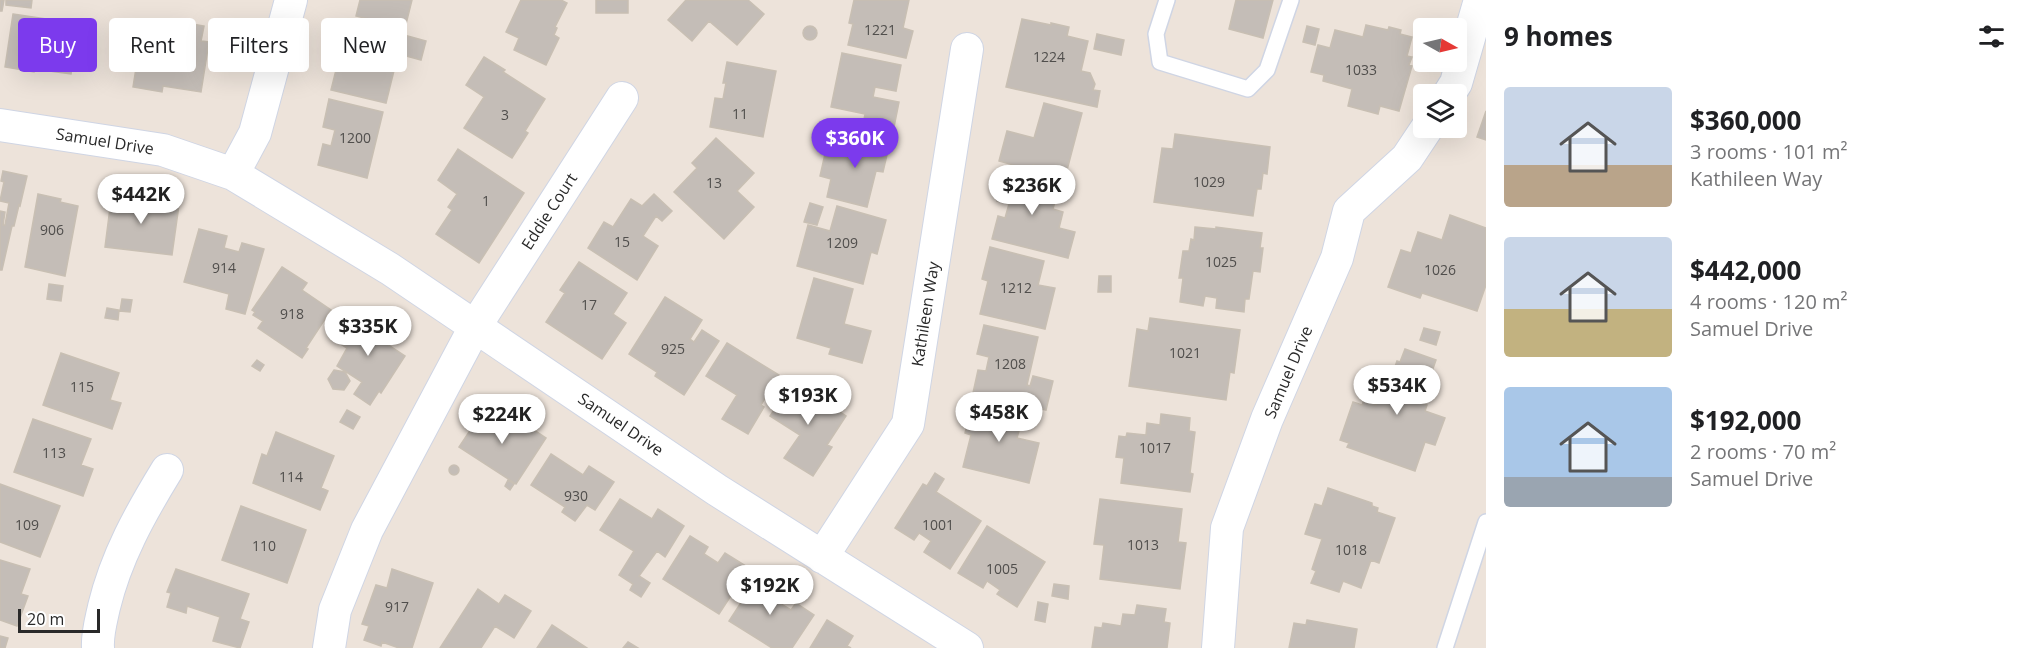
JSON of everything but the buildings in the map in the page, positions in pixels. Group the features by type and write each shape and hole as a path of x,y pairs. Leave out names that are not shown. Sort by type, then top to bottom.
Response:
{"street":[{"path":"233,174 255,133 291,0"},
{"path":"1455,84 1480,0"},
{"name":"Kathileen Way","path":"822,557 908,424 968,49"},
{"name":"Eddie Court","path":"329,648 335,610 367,530 476,325 622,98"},
{"name":"Samuel Drive","path":"0,125 163,150 233,174 390,269 717,490 967,648"},
{"name":"Samuel Drive","path":"1218,648 1227,528 1267,419 1337,258 1349,211 1407,158 1420,138"},
{"path":"98,648 97,636 111,578 137,519 168,470"}],"lane":[{"path":"1167,0 1156,34 1160,62 1248,89 1267,70 1291,0"},
{"path":"1445,648 1486,522"}]}
